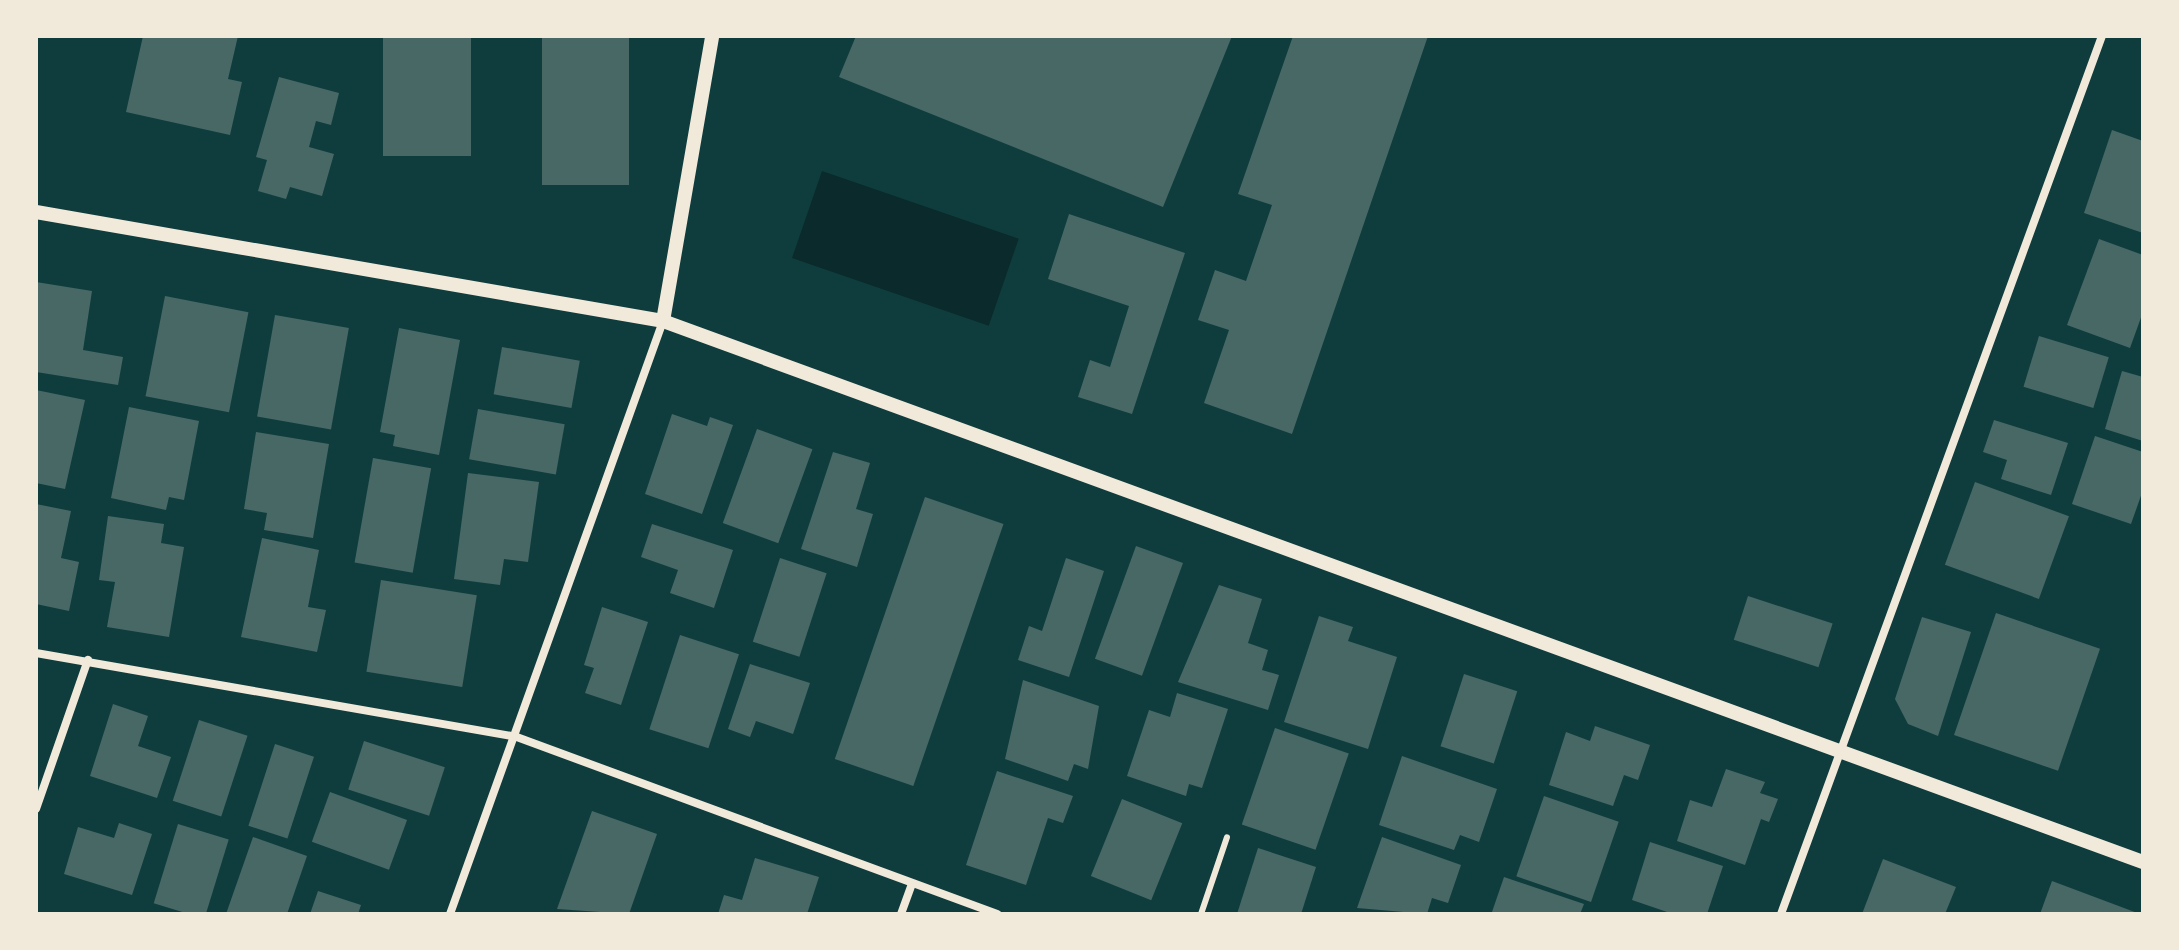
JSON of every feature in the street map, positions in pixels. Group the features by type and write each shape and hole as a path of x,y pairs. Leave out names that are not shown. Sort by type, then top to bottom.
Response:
{"street":[{"path":"450,914 663,321 712,36"},
{"path":"1781,914 2102,36"},
{"path":"36,212 663,321 2143,862"},
{"path":"36,653 514,736 997,914"},
{"path":"36,809 88,660"},
{"path":"901,914 912,884"}],"lane":[{"path":"1201,914 1227,837"}],"water":[{"path":"822,171 1019,239 989,326 792,258"}],"building":[{"path":"143,36 238,36 228,79 242,82 230,135 126,112"},
{"path":"383,36 471,36 471,156 383,156"},
{"path":"542,36 629,36 629,185 542,185"},
{"path":"856,36 1232,36 1163,207 839,77"},
{"path":"1293,36 1428,36 1292,434 1204,403 1229,330 1198,320 1215,270 1246,281 1272,205 1238,194"},
{"path":"279,77 339,93 331,125 316,121 309,147 334,154 322,196 290,187 286,199 258,191 267,160 256,157"},
{"path":"2112,130 2143,141 2143,233 2084,213"},
{"path":"1069,214 1185,253 1132,414 1078,397 1090,360 1110,367 1129,306 1048,279"},
{"path":"2099,239 2143,255 2143,312 2130,348 2067,325"},
{"path":"36,282 92,291 83,350 123,357 118,385 36,372"},
{"path":"165,296 248,312 229,412 146,396"},
{"path":"275,315 349,328 331,429 257,416"},
{"path":"399,328 460,340 439,455 393,446 395,435 380,432"},
{"path":"2039,336 2109,357 2093,408 2024,387"},
{"path":"502,347 580,361 571,408 494,394"},
{"path":"2122,371 2143,377 2143,441 2105,429"},
{"path":"36,390 85,400 65,489 36,483"},
{"path":"129,407 199,421 184,500 169,497 166,510 111,498"},
{"path":"478,409 565,424 556,475 469,459"},
{"path":"672,414 707,426 710,417 733,425 702,514 645,494"},
{"path":"1994,420 2068,443 2051,495 2001,479 2007,460 1983,452"},
{"path":"757,429 812,449 778,543 723,523"},
{"path":"256,432 329,444 313,538 264,530 267,513 244,509"},
{"path":"2095,436 2143,452 2143,490 2131,524 2072,504"},
{"path":"833,452 870,463 856,509 873,514 857,567 801,549"},
{"path":"373,458 431,468 413,573 355,562"},
{"path":"468,473 539,482 528,562 504,559 500,585 454,579"},
{"path":"1975,482 2069,516 2039,599 1945,565"},
{"path":"925,497 1003,524 913,786 835,759"},
{"path":"36,504 71,511 61,558 79,562 69,611 36,604"},
{"path":"108,516 164,524 161,543 184,547 169,637 107,627 115,582 99,580"},
{"path":"652,524 733,550 714,608 670,593 678,570 641,557"},
{"path":"262,538 319,550 308,607 326,610 317,652 241,637"},
{"path":"1136,546 1183,563 1142,676 1095,659"},
{"path":"780,558 827,573 799,657 753,642"},
{"path":"1066,558 1104,571 1069,677 1018,660 1029,626 1042,631"},
{"path":"381,580 477,595 462,687 366,672"},
{"path":"1219,585 1262,599 1248,643 1268,650 1262,670 1279,675 1268,710 1178,682"},
{"path":"1748,596 1833,624 1818,667 1734,640"},
{"path":"602,607 648,622 621,705 585,693 594,668 584,665"},
{"path":"1996,613 2100,649 2058,771 1954,735"},
{"path":"1319,616 1353,627 1348,641 1397,657 1368,749 1284,722"},
{"path":"1922,617 1971,632 1938,736 1908,724 1895,699"},
{"path":"680,635 739,654 708,748 649,729"},
{"path":"750,664 810,683 793,734 756,721 750,737 728,729"},
{"path":"1464,674 1517,691 1494,764 1441,746"},
{"path":"1023,680 1099,706 1088,769 1074,764 1068,781 1005,759"},
{"path":"1177,693 1228,709 1202,788 1189,784 1186,796 1127,776 1149,710 1170,717"},
{"path":"113,704 148,716 138,746 171,757 157,798 90,776"},
{"path":"199,720 248,736 221,817 173,801"},
{"path":"1595,726 1650,745 1638,780 1624,775 1613,806 1549,785 1566,732 1590,741"},
{"path":"1275,728 1349,753 1316,850 1242,824"},
{"path":"364,741 445,767 429,816 348,790"},
{"path":"275,744 314,757 287,838 248,826"},
{"path":"1402,756 1497,789 1479,842 1460,835 1454,850 1379,825"},
{"path":"1726,769 1765,782 1760,793 1778,799 1769,822 1761,819 1745,865 1677,841 1690,800 1712,807"},
{"path":"997,771 1073,796 1063,823 1048,818 1026,885 966,865"},
{"path":"330,792 407,820 389,870 312,842"},
{"path":"1544,796 1619,822 1591,902 1516,876"},
{"path":"1122,799 1182,823 1151,900 1091,876"},
{"path":"592,811 657,834 629,914 557,909"},
{"path":"119,823 152,834 132,895 64,874 78,827 114,838"},
{"path":"178,824 229,839 206,914 188,914 154,903"},
{"path":"253,837 307,856 287,914 226,914"},
{"path":"1382,837 1461,865 1448,903 1432,898 1427,914 1357,908"},
{"path":"1650,842 1723,866 1707,914 1673,914 1632,900"},
{"path":"1258,848 1316,867 1301,914 1237,914"},
{"path":"755,858 819,877 807,914 718,914 724,895 742,900"},
{"path":"1883,859 1956,887 1945,914 1862,914"},
{"path":"1504,877 1584,904 1580,914 1492,912"},
{"path":"2052,881 2140,914 2040,914"},
{"path":"318,891 361,905 358,914 310,914"}]}
